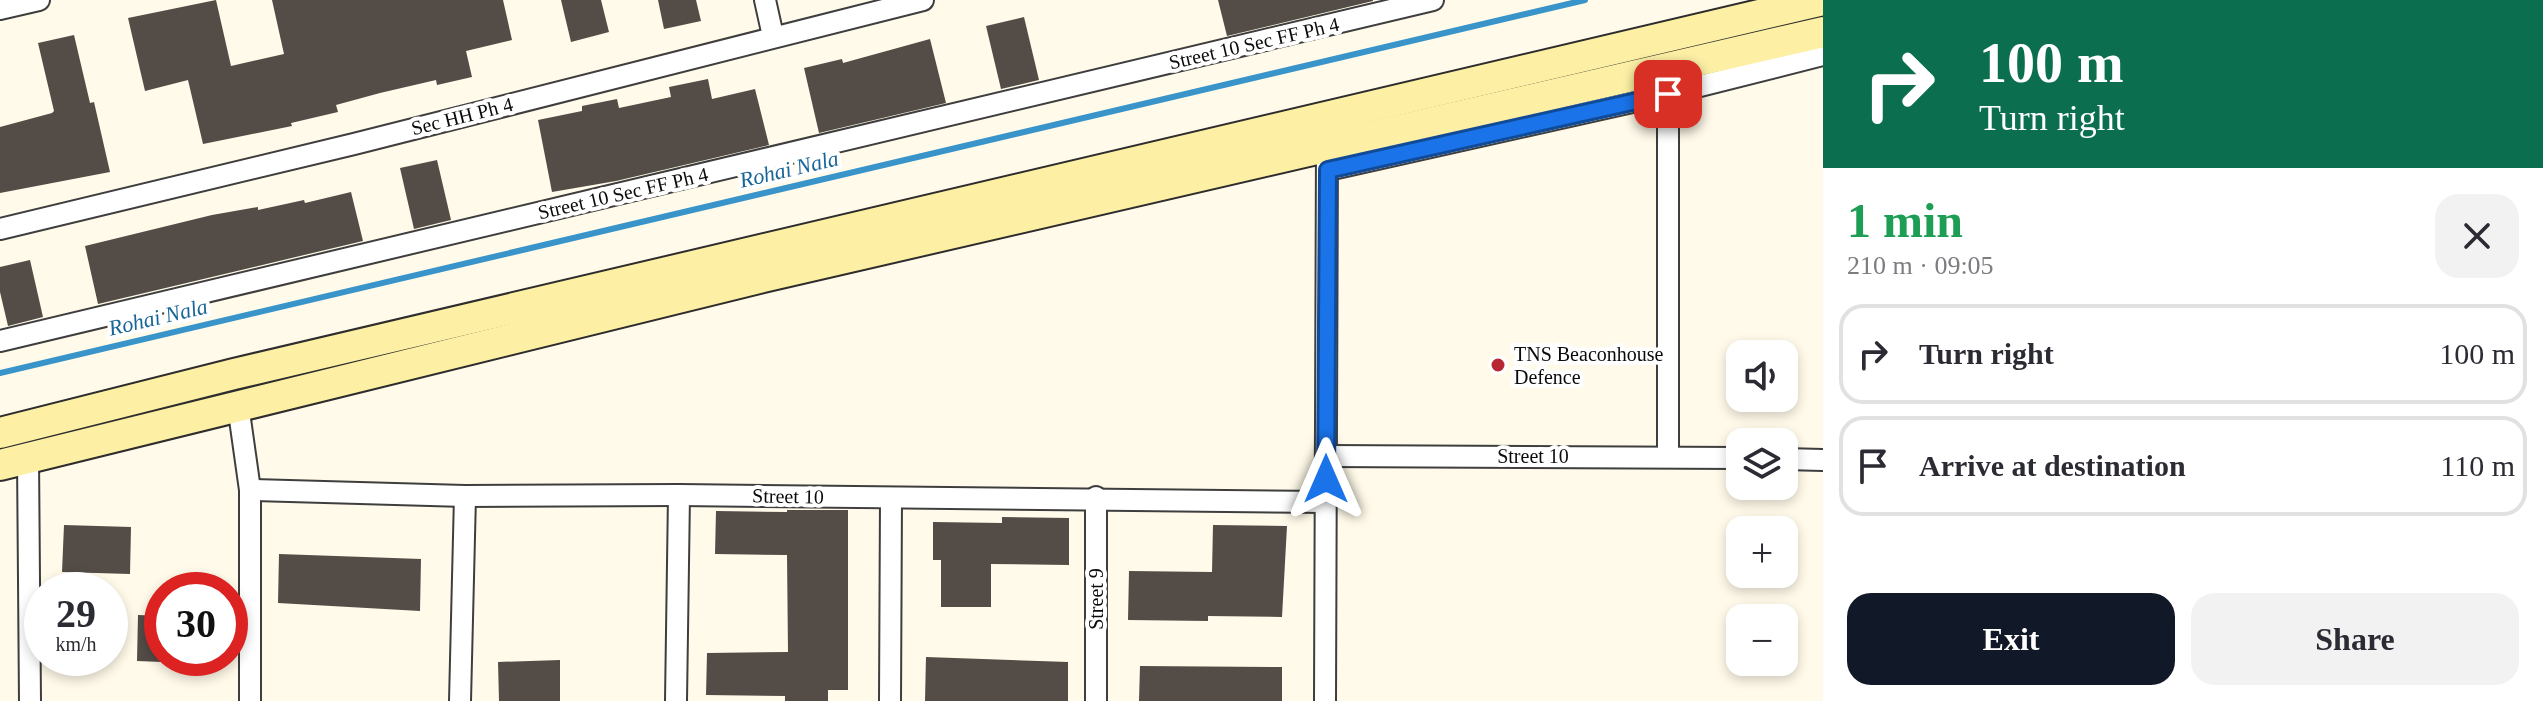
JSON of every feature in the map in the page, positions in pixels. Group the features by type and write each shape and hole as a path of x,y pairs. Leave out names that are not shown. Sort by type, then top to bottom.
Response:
{"main road":[{"path":"0,433 234,374 1823,0"},
{"path":"14,462 763,277 1328,159 1605,95 1823,32"}],"street":[{"path":"0,9 39,0"},
{"path":"765,0 773,36"},
{"name":"Sec HH Ph 4","path":"0,229 354,144 923,0"},
{"name":"Street 10 Sec FF Ph 4","path":"0,341 1433,0"},
{"path":"1605,95 1668,94 1823,55"},
{"path":"1668,94 1668,456"},
{"path":"1325,701 1328,159"},
{"path":"238,405 250,490 250,701"},
{"name":"Street 10","path":"1326,456 1726,458"},
{"path":"1798,459 1823,460"},
{"path":"14,462 30,701"},
{"name":"Street 10","path":"250,490 465,496 1096,497 1326,502"},
{"path":"676,701 679,495"},
{"path":"460,701 465,496"},
{"name":"Street 9","path":"1096,497 1096,701"},
{"path":"890,701 891,498"}],"building":[{"path":"216,0 231,66 284,54 272,0 503,0 512,40 466,51 472,77 437,85 436,80 380,93 336,105 338,112 291,123 292,126 203,144 188,80 145,91 128,18"},
{"path":"561,0 601,0 609,32 571,42"},
{"path":"658,0 696,0 701,21 664,29"},
{"path":"1218,0 1373,0 1373,1 1227,36"},
{"path":"1024,17 1039,80 1001,89 986,26"},
{"path":"74,35 110,172 0,193 0,127 54,111 38,43"},
{"path":"930,39 946,103 819,133 804,68 842,59 843,63"},
{"path":"708,79 712,99 755,89 769,145 616,181 552,192 538,120 582,111 582,106 617,99 619,108 671,97 669,87"},
{"path":"437,160 451,220 414,229 400,168"},
{"path":"351,192 363,241 98,304 85,246 212,215 258,207 258,210 304,200 305,203"},
{"path":"30,260 43,317 8,326 0,292 0,267"},
{"path":"848,510 848,690 828,690 828,701 785,701 785,696 706,695 707,653 788,652 787,555 715,554 716,511"},
{"path":"1002,517 1069,518 1069,565 991,564 991,607 941,607 941,560 933,560 933,522 1002,523"},
{"path":"64,525 131,527 130,574 62,572"},
{"path":"1213,525 1287,526 1282,617 1208,616 1208,621 1128,620 1129,571 1212,572"},
{"path":"279,554 421,559 420,611 278,603"},
{"path":"138,615 144,615 144,661 137,661"},
{"path":"926,657 1068,662 1068,701 925,701"},
{"path":"560,660 560,701 499,701 498,662"},
{"path":"1140,666 1282,667 1282,701 1139,701"}],"waterway":[{"name":"Rohai Nala","path":"0,373 1585,0"}],"place":[{"name":"TNS Beaconhouse Defence","path":"1498,365"}],"route":[{"path":"1326,479 1328,170 1668,94"}]}
